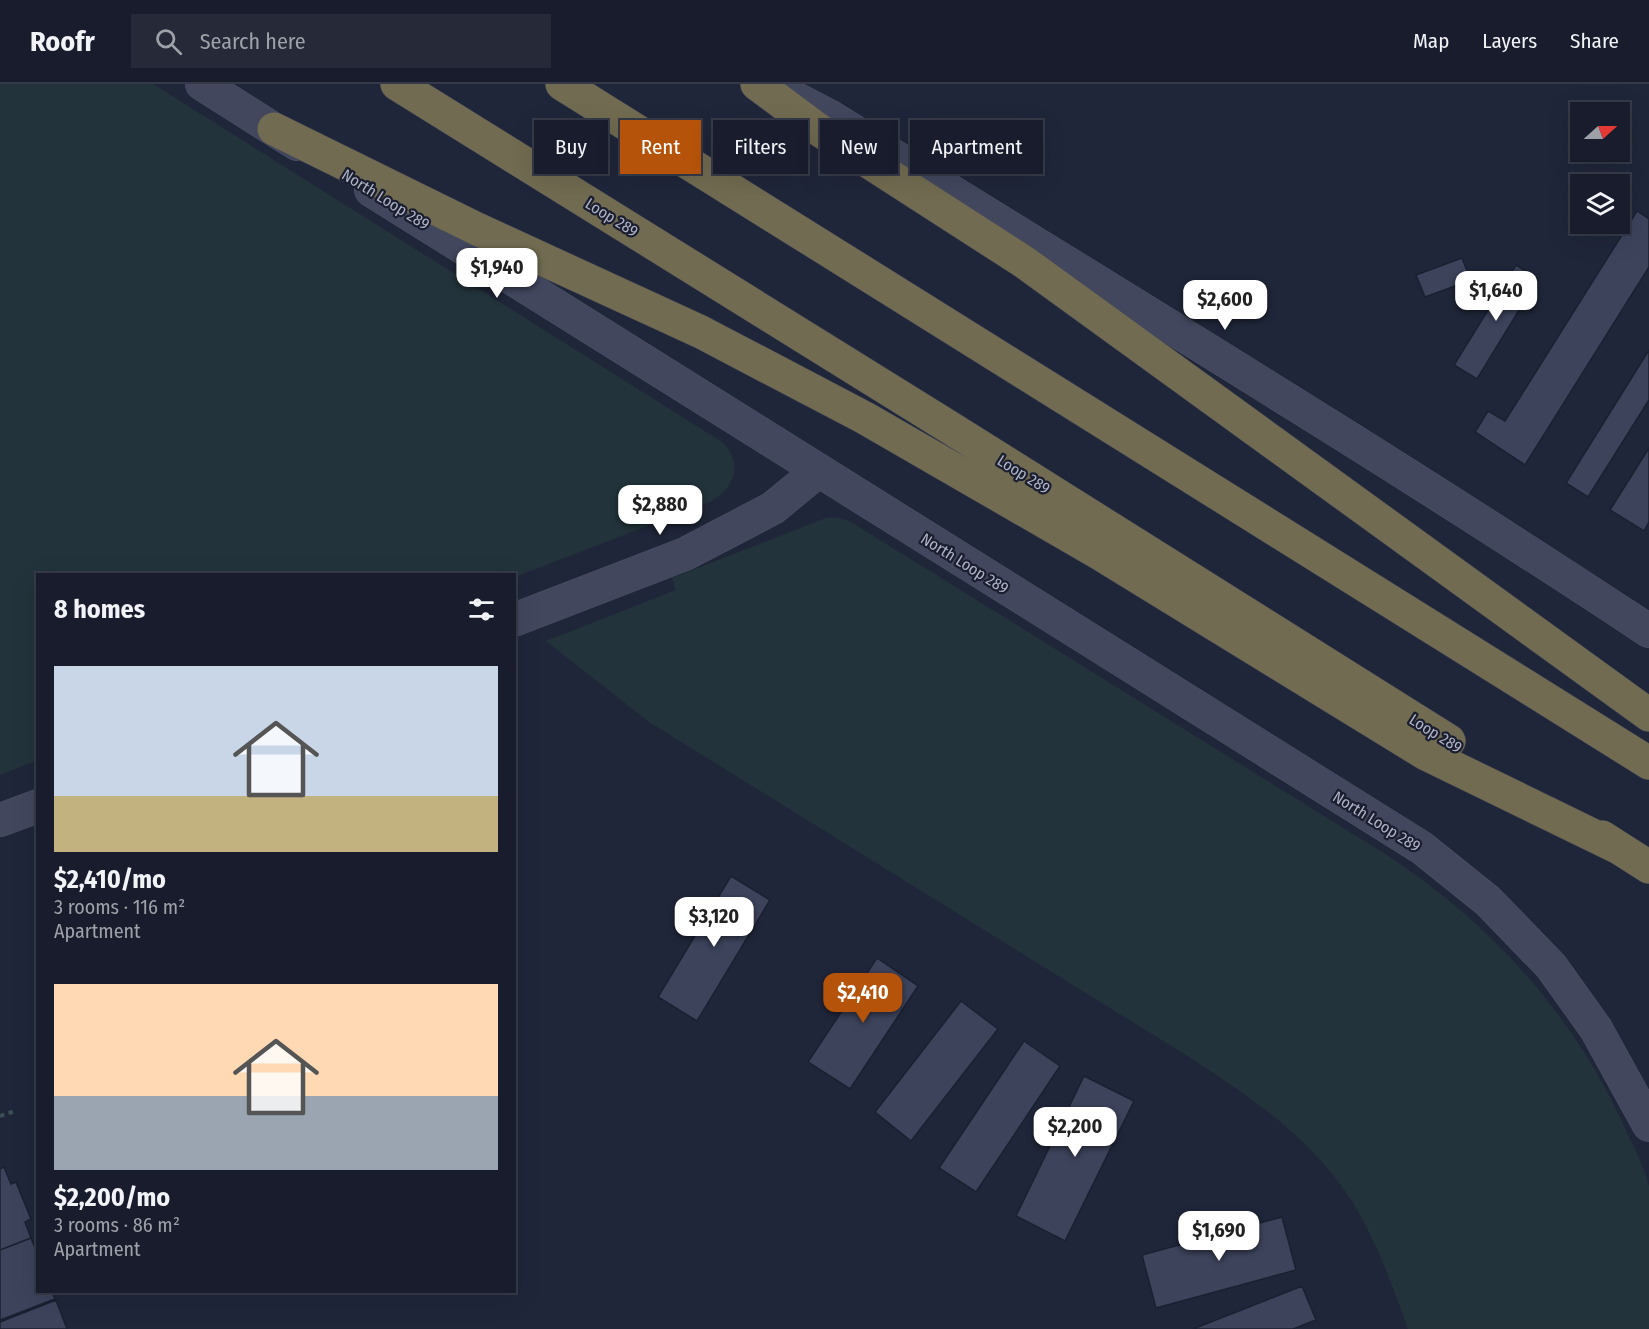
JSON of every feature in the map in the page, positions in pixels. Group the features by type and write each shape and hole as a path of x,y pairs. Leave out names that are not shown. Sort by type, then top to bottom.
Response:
{"highway":[{"name":"Loop 289","path":"397,84 1649,867"},
{"path":"562,84 1649,764"},
{"path":"757,84 816,128 1024,262 1649,715"},
{"path":"274,129 477,229 701,332 865,418 1097,552 1426,754 1619,848"}],"main road":[{"name":"North Loop 289","path":"202,84 1422,848 1488,901 1551,966 1596,1029 1649,1125"},
{"path":"769,84 829,116 1315,417 1649,631"},
{"path":"516,619 685,554 773,508 818,471"},
{"path":"0,820 36,807"}],"path":[{"path":"0,1116 15,1111"}],"shaded area":[{"path":"0,84 153,84 722,442 733,459 734,468 730,484 716,498 707,503 516,577 516,573 36,573 36,760 0,775"},
{"path":"826,518 840,518 851,522 1385,854 1423,880 1493,940 1554,1009 1581,1047 1604,1087 1642,1166 1649,1187 1649,1329 1408,1329 1378,1252 1349,1196 1321,1161 1287,1127 1189,1057 649,722 546,641 676,590 672,578"}],"building":[{"path":"1637,211 1649,219 1649,267 1525,465 1475,432 1488,411 1505,421 1623,234 1630,234 1630,222"},
{"path":"1462,258 1473,286 1460,291 1458,285 1425,297 1416,275"},
{"path":"1516,265 1538,279 1477,379 1454,365"},
{"path":"1649,350 1649,400 1588,497 1566,483"},
{"path":"1649,448 1649,522 1644,531 1610,510"},
{"path":"731,876 770,900 697,1021 658,997"},
{"path":"877,958 918,986 850,1089 808,1062"},
{"path":"961,1001 998,1029 911,1141 875,1112"},
{"path":"1024,1041 1060,1066 976,1192 939,1168"},
{"path":"1084,1076 1134,1101 1065,1241 1016,1216"},
{"path":"4,1167 11,1184 16,1182 31,1219 25,1222 31,1238 0,1250 0,1169"},
{"path":"1282,1217 1296,1270 1156,1308 1142,1255"},
{"path":"31,1238 36,1250 36,1293 52,1293 55,1299 0,1320 0,1250"},
{"path":"1302,1286 1316,1320 1293,1329 1193,1329"},
{"path":"56,1300 67,1329 0,1329 0,1322"}]}
